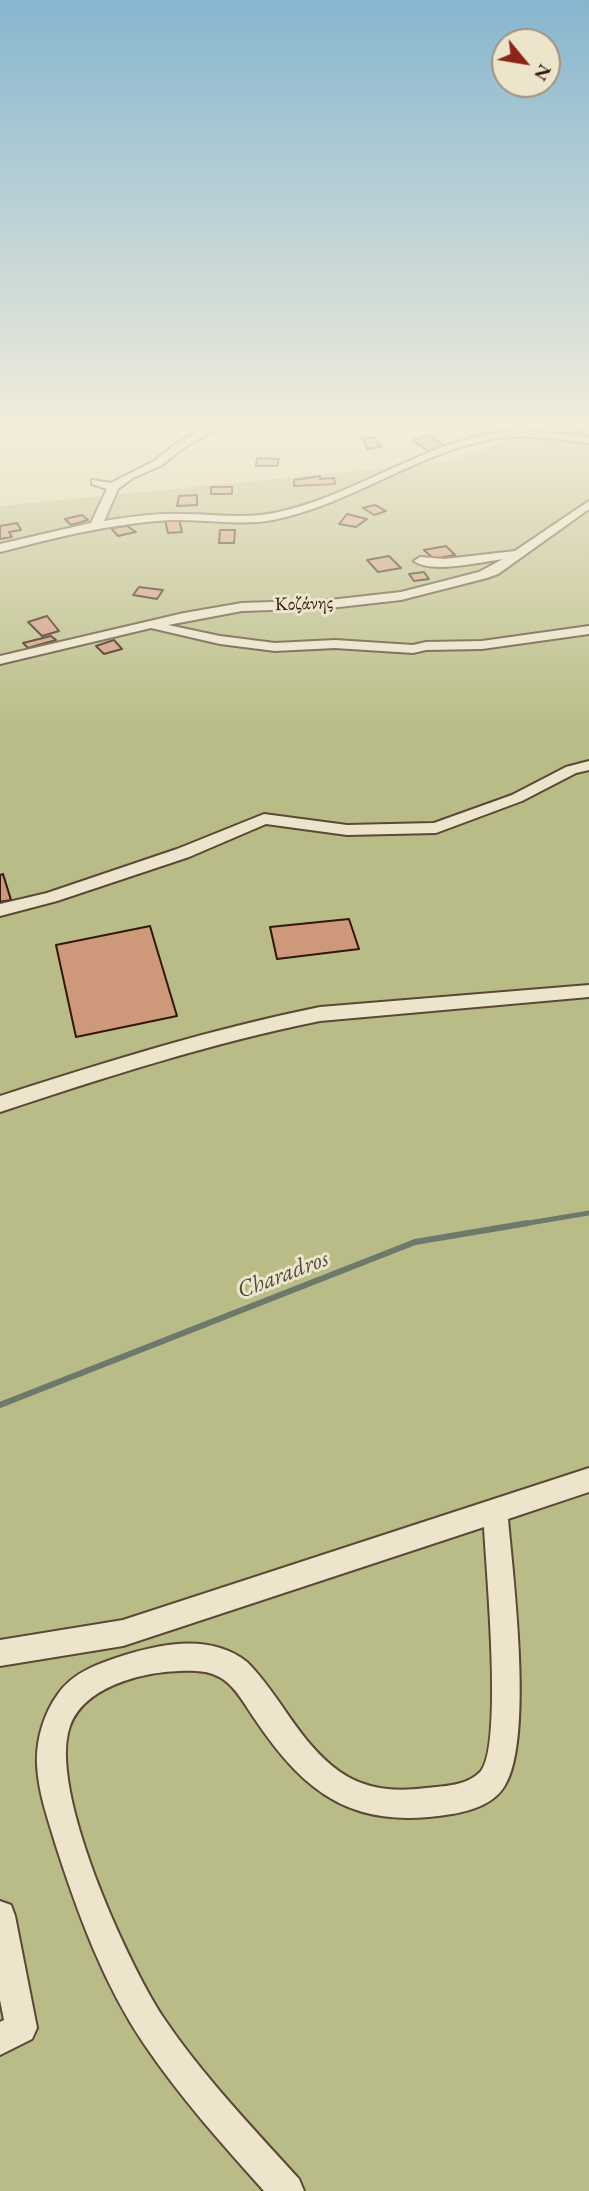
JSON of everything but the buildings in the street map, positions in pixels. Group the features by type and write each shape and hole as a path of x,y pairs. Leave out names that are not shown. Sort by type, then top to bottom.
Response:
{"street":[{"path":"1,546 88,529"},
{"name":"Κοζάνης","path":"0,660 150,624 242,607 330,604 401,596 494,571 553,529"},
{"path":"420,561 445,563 518,554"},
{"path":"150,624 220,640 275,647 335,644 413,649 426,646 482,645 589,630"},
{"path":"0,910 51,897 183,853 264,819 347,830 436,828 517,799 570,770 589,765"},
{"path":"0,1104 228,1035 291,1019 320,1014 589,991"},
{"path":"0,1653 122,1633 589,1480"},
{"path":"287,2191 210,2106 169,2052 153,2030 118,1966 90,1902 54,1791 52,1741 58,1719 68,1702 92,1681 180,1656 208,1657 234,1668 293,1750 313,1772 346,1793 373,1801 414,1805 475,1794 486,1787 494,1777 504,1747 506,1658 495,1513"},
{"path":"0,1916 21,2028 0,2039"}],"green space":[{"path":"0,529 589,529 589,2191 0,2191"}],"waterway":[{"name":"Charadros","path":"517,1225 589,1213"},
{"name":"Charadros","path":"0,1405 415,1242 528,1223"}]}
